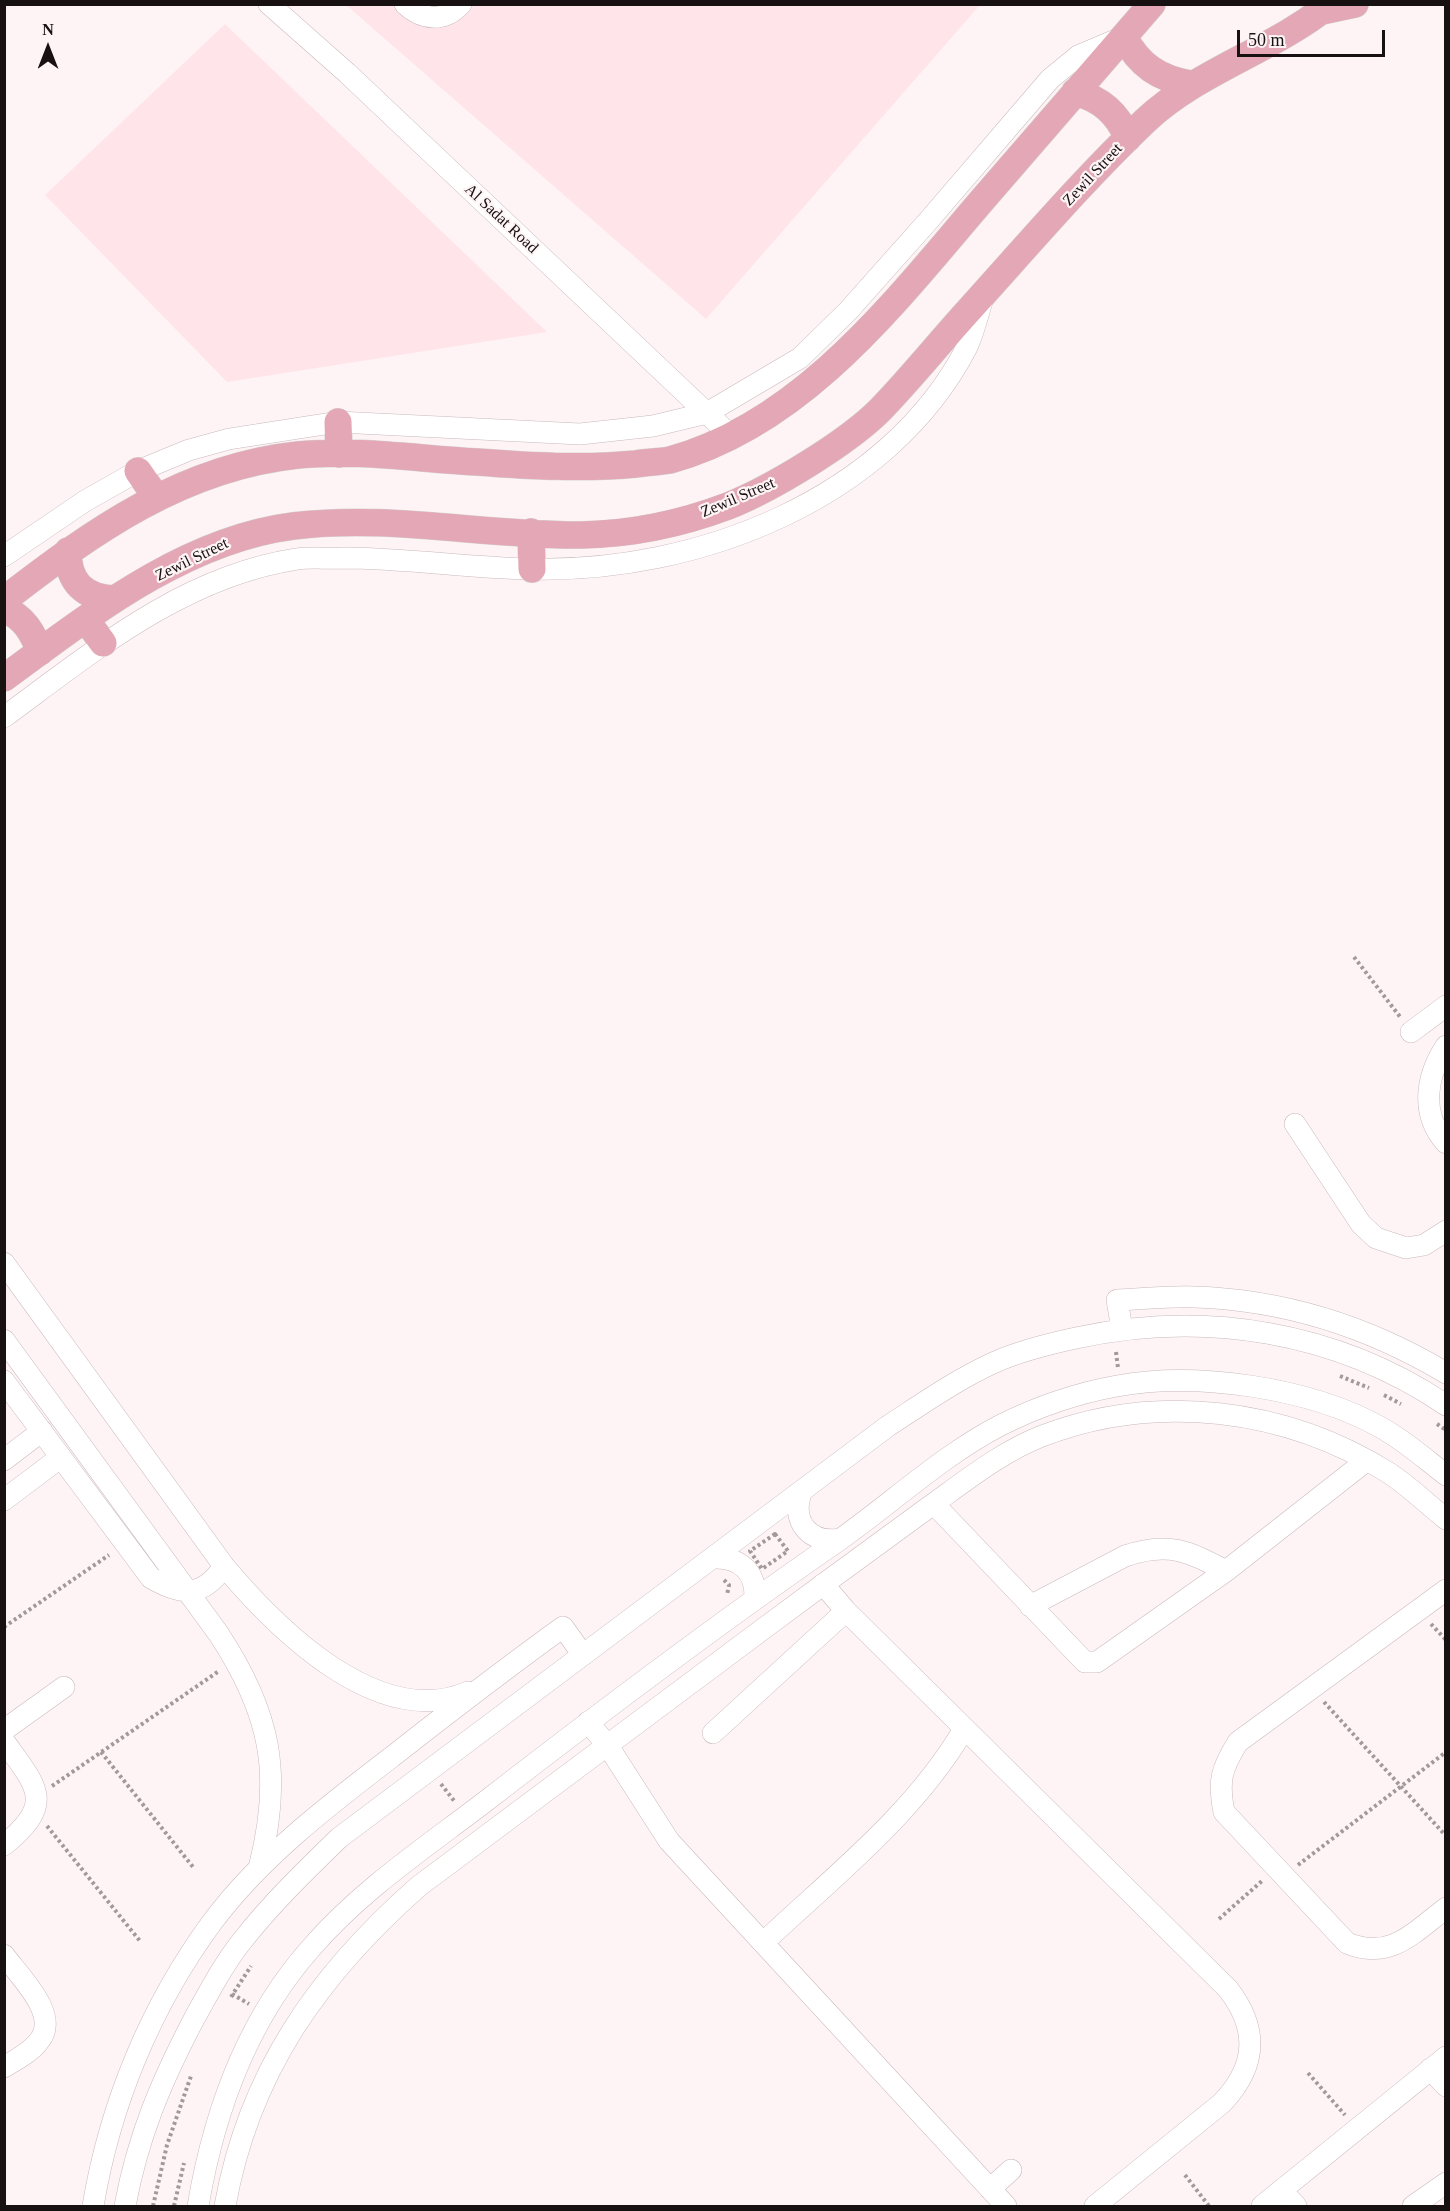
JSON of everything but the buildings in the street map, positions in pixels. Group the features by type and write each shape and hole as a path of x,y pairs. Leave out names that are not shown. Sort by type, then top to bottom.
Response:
{"main road":[{"path":"4,600 68,550 156,497 226,468 301,455 339,454 591,468 669,460 731,436 805,386 882,316 1152,4"},
{"path":"1326,8 1355,4"},
{"name":"Zewil Street","path":"4,678 115,599 184,561 231,540 291,526 356,522 582,535 628,531 686,519 730,505 784,478 877,413 984,293 1128,138 1191,84 1269,45 1326,8"},
{"path":"1124,37 1140,61 1150,70 1177,82 1191,84"},
{"path":"1075,92 1093,98 1108,108 1128,138"},
{"path":"338,422 339,454"},
{"path":"138,471 156,497"},
{"path":"531,532 532,569"},
{"path":"68,550 68,566 74,581 85,592 99,599 115,599"},
{"path":"4,609 25,623 34,636 40,652"},
{"path":"86,620 103,643"}],"street":[{"name":"Al Sadat Road","path":"269,4 347,73 731,436"},
{"path":"405,4 424,17 435,18 446,16 461,4"},
{"path":"4,556 85,501 138,471 189,450 229,439 338,422 580,434 653,426 707,413 800,358 848,311 930,220 1050,79 1078,56 1124,37"},
{"path":"4,717 103,643 186,594 241,572 300,559 383,558 532,569 585,567 648,560 709,544 763,525 822,495 867,466 907,431 941,390 968,345 984,293"},
{"path":"1411,1032 1446,1006"},
{"path":"1443,1130 1429,1111 1440,1078 1435,1063 1446,1046"},
{"path":"1295,1124 1360,1224 1376,1238 1406,1248 1424,1245 1446,1231"},
{"path":"4,1263 224,1566 254,1601 284,1630 352,1678 384,1694 420,1701 455,1697 485,1684"},
{"path":"1117,1330 1117,1300 1194,1297 1268,1304 1339,1322 1407,1350 1446,1373"},
{"path":"125,2206 147,2116 168,2068 215,1981 240,1942 273,1903 322,1854 339,1838 888,1426 951,1384 986,1366 1039,1347 1117,1330 1186,1325 1228,1326 1280,1335 1331,1348 1380,1368 1446,1406"},
{"path":"4,1340 235,1659 258,1705 268,1745 272,1787 269,1828 259,1868"},
{"path":"4,1381 151,1578 168,1588 188,1592 203,1588 216,1579 224,1566"},
{"path":"198,2206 218,2115 241,2056 265,2012 309,1950 353,1904 588,1722 755,1598 840,1539 942,1461 1002,1424 1068,1398 1120,1385 1222,1381 1278,1390 1376,1424 1404,1442 1446,1475"},
{"path":"225,2206 246,2127 269,2071 298,2019 334,1970 374,1926 419,1886 823,1584 983,1470 1040,1437 1100,1419 1177,1410 1254,1417 1325,1440 1392,1474 1446,1519"},
{"path":"4,1460 42,1431"},
{"path":"4,1500 61,1457"},
{"path":"934,1504 1085,1662 1097,1662 1226,1571 1366,1461"},
{"path":"801,1492 798,1514 808,1533 818,1539 840,1539"},
{"path":"1029,1606 1125,1556 1141,1551 1182,1550 1226,1571"},
{"path":"714,1558 736,1561 745,1567 755,1587 755,1598"},
{"path":"823,1584 846,1611 1228,1989 1241,2006 1248,2026 1250,2047 1247,2068 1237,2087 1222,2103 1095,2206"},
{"path":"1446,1590 1238,1742 1225,1763 1219,1787 1224,1812 1347,1943 1361,1949 1376,1950 1391,1947 1446,1908"},
{"path":"713,1733 846,1611"},
{"path":"93,2206 106,2143 135,2056 190,1956 214,1921 259,1868 338,1798 485,1684 563,1628 583,1655"},
{"path":"4,1730 64,1687"},
{"path":"588,1722 608,1746 669,1841 1006,2206"},
{"path":"763,1943 900,1815 926,1786 964,1729"},
{"path":"4,1741 28,1776 36,1804 24,1830 4,1845"},
{"path":"4,1955 40,2005 46,2023 40,2040 6,2063"},
{"path":"135,2056 168,2068"},
{"path":"1262,2206 1438,2063 1446,2086"},
{"path":"990,2189 1011,2170"},
{"path":"1413,2206 1446,2183"},
{"path":"1281,2190 1296,2206"}],"path":[{"path":"1354,957 1411,1032"},
{"path":"1117,1330 1120,1385"},
{"path":"775,1534 788,1551 762,1569 750,1551 775,1534"},
{"path":"4,1627 125,1544"},
{"path":"140,1941 36,1804 101,1752 235,1659"},
{"path":"1311,1688 1446,1836"},
{"path":"101,1752 193,1867"},
{"path":"1219,1919 1446,1752"},
{"path":"429,1770 467,1816"},
{"path":"215,1981 265,2012"},
{"path":"1308,2073 1356,2128"},
{"path":"1185,2175 1209,2206"}],"shaded area":[{"path":"346,5 980,5 706,319"},
{"path":"225,24 547,332 227,382 45,195"}]}
